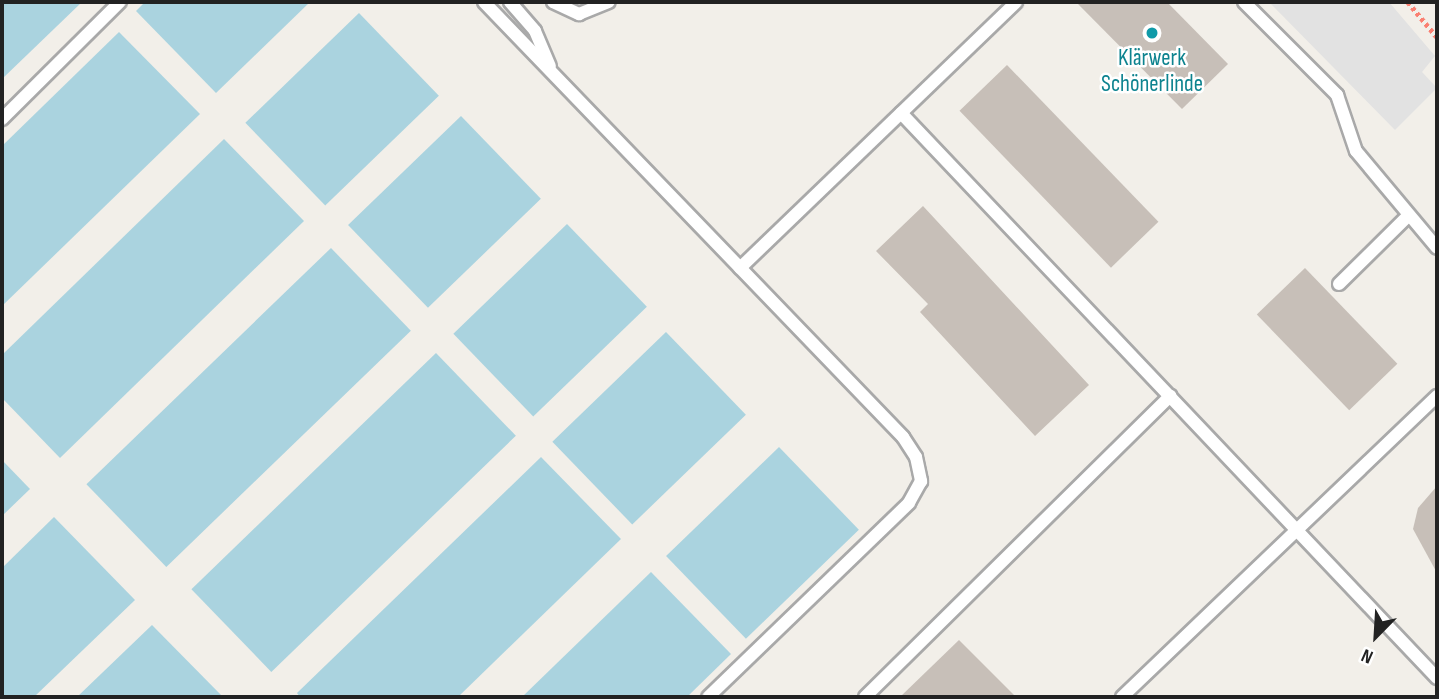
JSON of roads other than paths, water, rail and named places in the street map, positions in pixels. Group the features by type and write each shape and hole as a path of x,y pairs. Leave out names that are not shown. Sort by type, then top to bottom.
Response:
{"lane":[{"path":"2,118 120,2"},
{"path":"484,2 903,437 916,457 921,481 909,503 708,697"},
{"path":"510,2 535,31 553,73"},
{"path":"554,2 579,14 609,2"},
{"path":"740,268 1016,2"},
{"path":"1244,2 1337,95 1356,151 1437,248"},
{"path":"901,113 1437,678"},
{"path":"1339,284 1408,216"},
{"path":"865,697 1170,396"},
{"path":"1122,697 1437,396"}],"water":[{"path":"2,2 82,2 2,79"},
{"path":"145,2 310,2 216,93 136,11"},
{"path":"359,13 439,96 325,205 245,123"},
{"path":"119,32 200,114 2,306 2,146"},
{"path":"461,116 541,199 428,308 348,225"},
{"path":"224,139 304,221 60,458 2,398 2,355"},
{"path":"567,224 647,307 533,416 453,334"},
{"path":"331,248 411,331 166,567 86,484"},
{"path":"666,332 746,415 632,524 552,442"},
{"path":"436,353 516,436 271,672 191,589"},
{"path":"779,447 859,530 746,639 666,556"},
{"path":"541,457 621,539 458,697 300,697 297,693"},
{"path":"2,460 30,489 2,516"},
{"path":"54,517 135,600 34,697 2,697 2,568"},
{"path":"651,572 731,654 687,697 522,697"},
{"path":"152,625 223,697 77,697"}],"place":[{"name":"Klärwerk Schönerlinde","path":"1152,33"}]}
